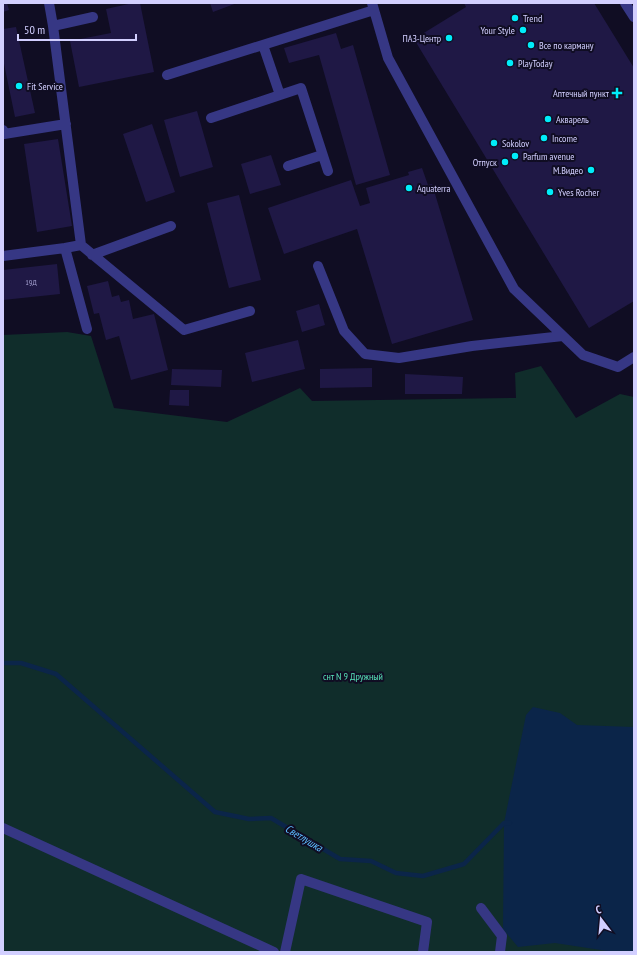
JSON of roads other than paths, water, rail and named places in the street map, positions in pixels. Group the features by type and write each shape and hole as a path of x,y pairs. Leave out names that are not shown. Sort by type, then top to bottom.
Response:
{"lane":[{"path":"49,3 81,245 184,330 250,311"},
{"path":"625,3 634,17"},
{"path":"166,75 263,45 373,6 388,58 514,289 583,355 618,367 634,357"},
{"path":"53,26 93,17"},
{"path":"263,45 280,95"},
{"path":"211,118 301,88 328,171"},
{"path":"3,133 66,124"},
{"path":"288,166 322,155"},
{"path":"92,254 171,226"},
{"path":"3,256 81,245"},
{"path":"65,248 87,329"},
{"path":"318,266 344,331 365,354 399,358 472,346 563,336"},
{"path":"3,828 274,952"},
{"path":"285,952 300,879 427,922 423,952"},
{"path":"480,908 502,936 500,952"}],"water":[{"path":"533,707 560,713 577,725 634,727 634,952 614,952 555,943 518,947 503,929 504,823 526,715"}],"waterway":[{"name":"Светлушка","path":"3,663 21,663 56,674 215,812 249,819 271,818 340,859 371,861 396,873 423,876 464,864 504,823 510,823"}],"place":[{"name":"Trend","path":"515,18"},
{"name":"Your Style","path":"523,30"},
{"name":"ПАЗ-Центр","path":"449,38"},
{"name":"Все по карману","path":"531,45"},
{"name":"PlayToday","path":"510,63"},
{"name":"Fit Service","path":"19,86"},
{"name":"Аптечный пункт","path":"617,93"},
{"name":"Акварель","path":"548,119"},
{"name":"Income","path":"544,138"},
{"name":"Sokolov","path":"494,143"},
{"name":"Parfum avenue","path":"515,156"},
{"name":"Отпуск","path":"505,162"},
{"name":"М.Видео","path":"591,170"},
{"name":"Aquaterra","path":"409,188"},
{"name":"Yves Rocher","path":"550,192"}],"park label":[{"name":"снт N 9 Дружный","path":"353,676"}]}
